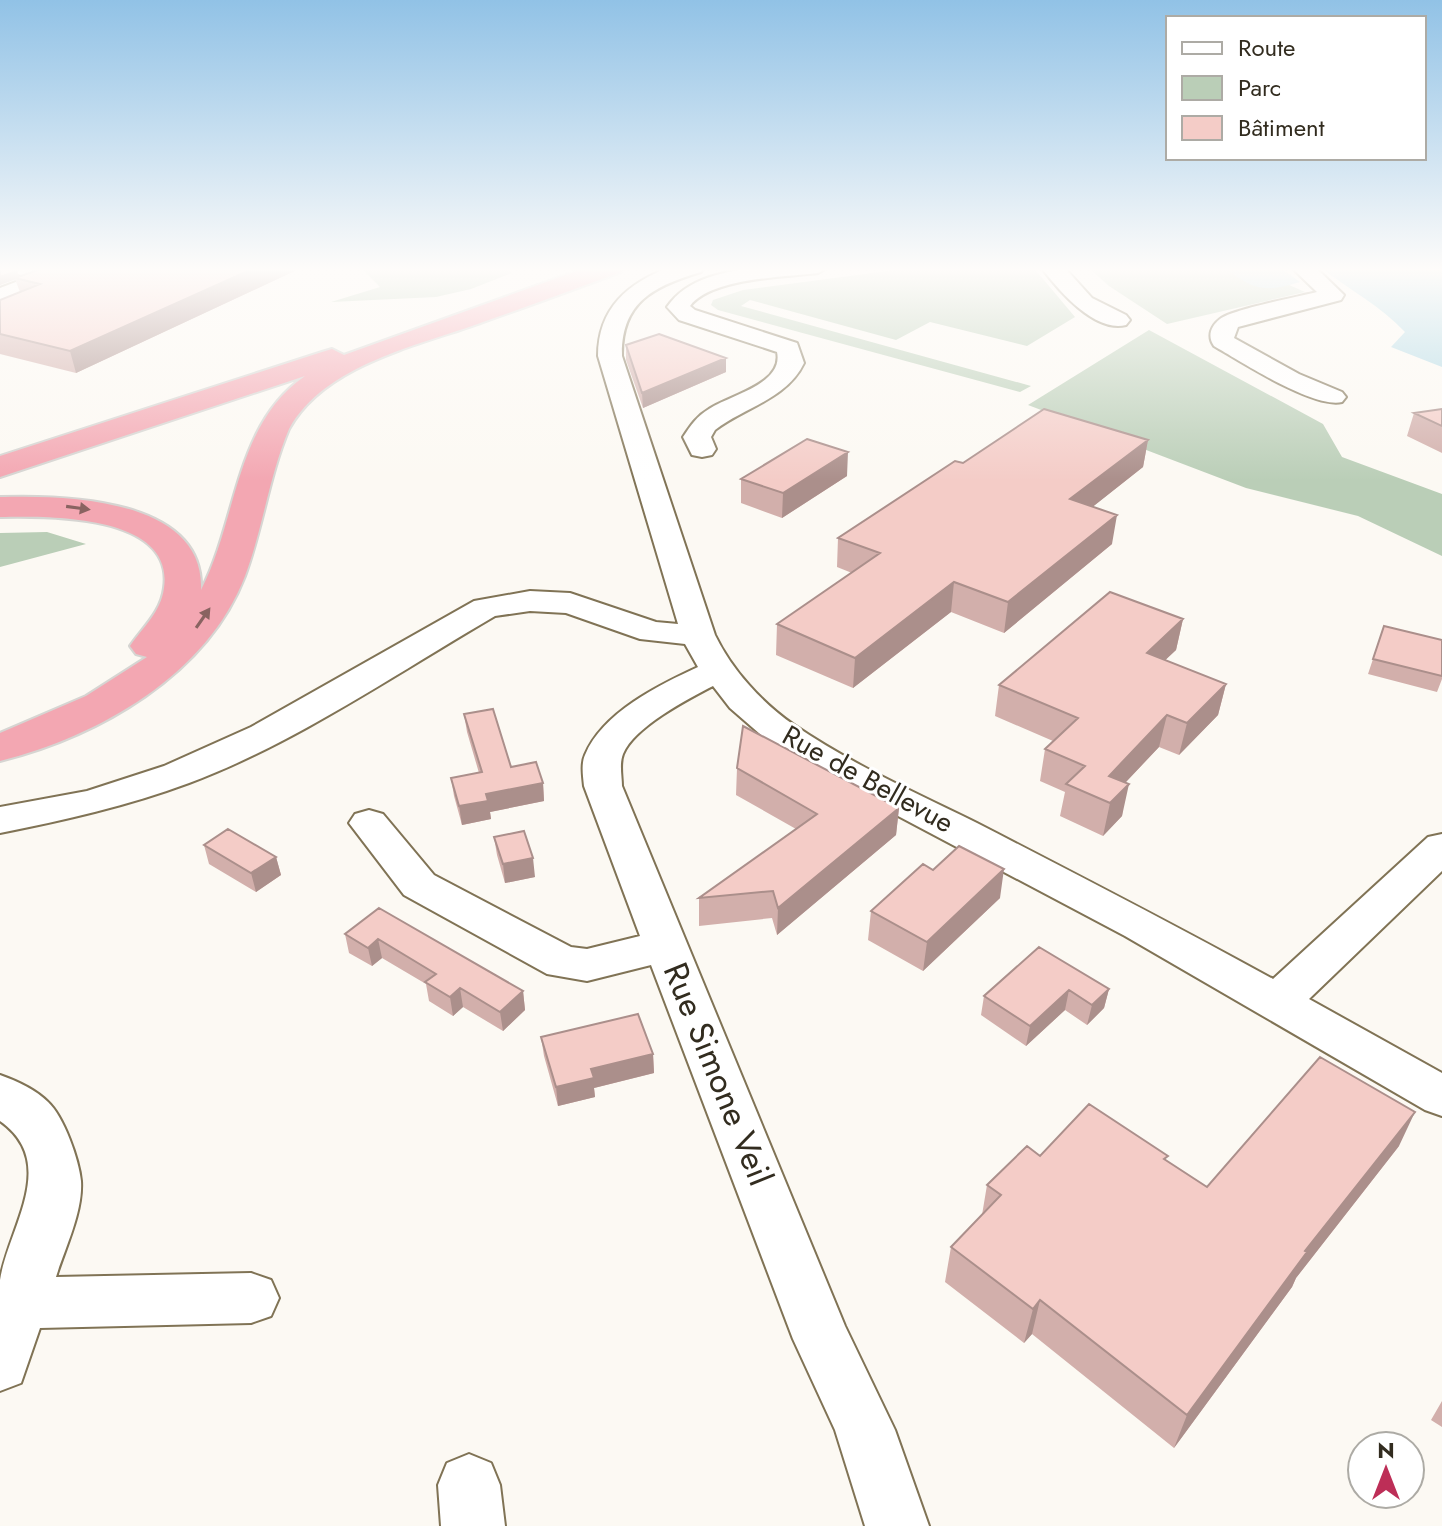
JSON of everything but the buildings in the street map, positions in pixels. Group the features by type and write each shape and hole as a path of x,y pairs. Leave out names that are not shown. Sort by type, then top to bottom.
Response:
{"highway":[{"path":"0,443 349,338"},
{"path":"0,453 350,338"},
{"path":"0,467 384,338"},
{"path":"0,748 67,723 123,696 163,665 207,614 225,580 270,432 292,403 324,378 413,338"},
{"path":"0,507 45,504 128,520 161,536 177,554 184,578 179,605 160,637 128,667 85,694 0,728"}],"street":[{"name":"Rue de Bellevue","path":"608,338 610,356 708,652 743,700 795,741 863,781 1140,925 1442,1096"},
{"path":"702,449 697,437 705,422 780,382 792,369 793,357 788,348 758,338"},
{"path":"1222,338 1290,379 1333,397"},
{"path":"0,820 93,802 178,774 264,735 486,608 530,601 570,603 652,632 677,636 708,652"},
{"name":"Rue Simone Veil","path":"708,652 693,681 622,731 604,756 603,786 822,1339 856,1407 890,1496 897,1526"},
{"path":"369,823 419,885 563,963 587,965 667,945"},
{"path":"1279,1001 1442,847"},
{"path":"0,1095 32,1117 49,1150 55,1183 49,1214 0,1364"},
{"path":"20,1303 251,1298"}],"green space":[{"path":"822,338 858,338 1031,386 1020,392"},
{"path":"996,338 1040,338 1027,346"},
{"path":"1136,338 1164,338 1323,424 1342,457 1442,494 1442,556 1358,516 1246,488 1028,405"},
{"path":"47,532 86,544 0,567 0,533"}],"water":[{"path":"1399,338 1442,338 1442,367 1391,347"}]}
